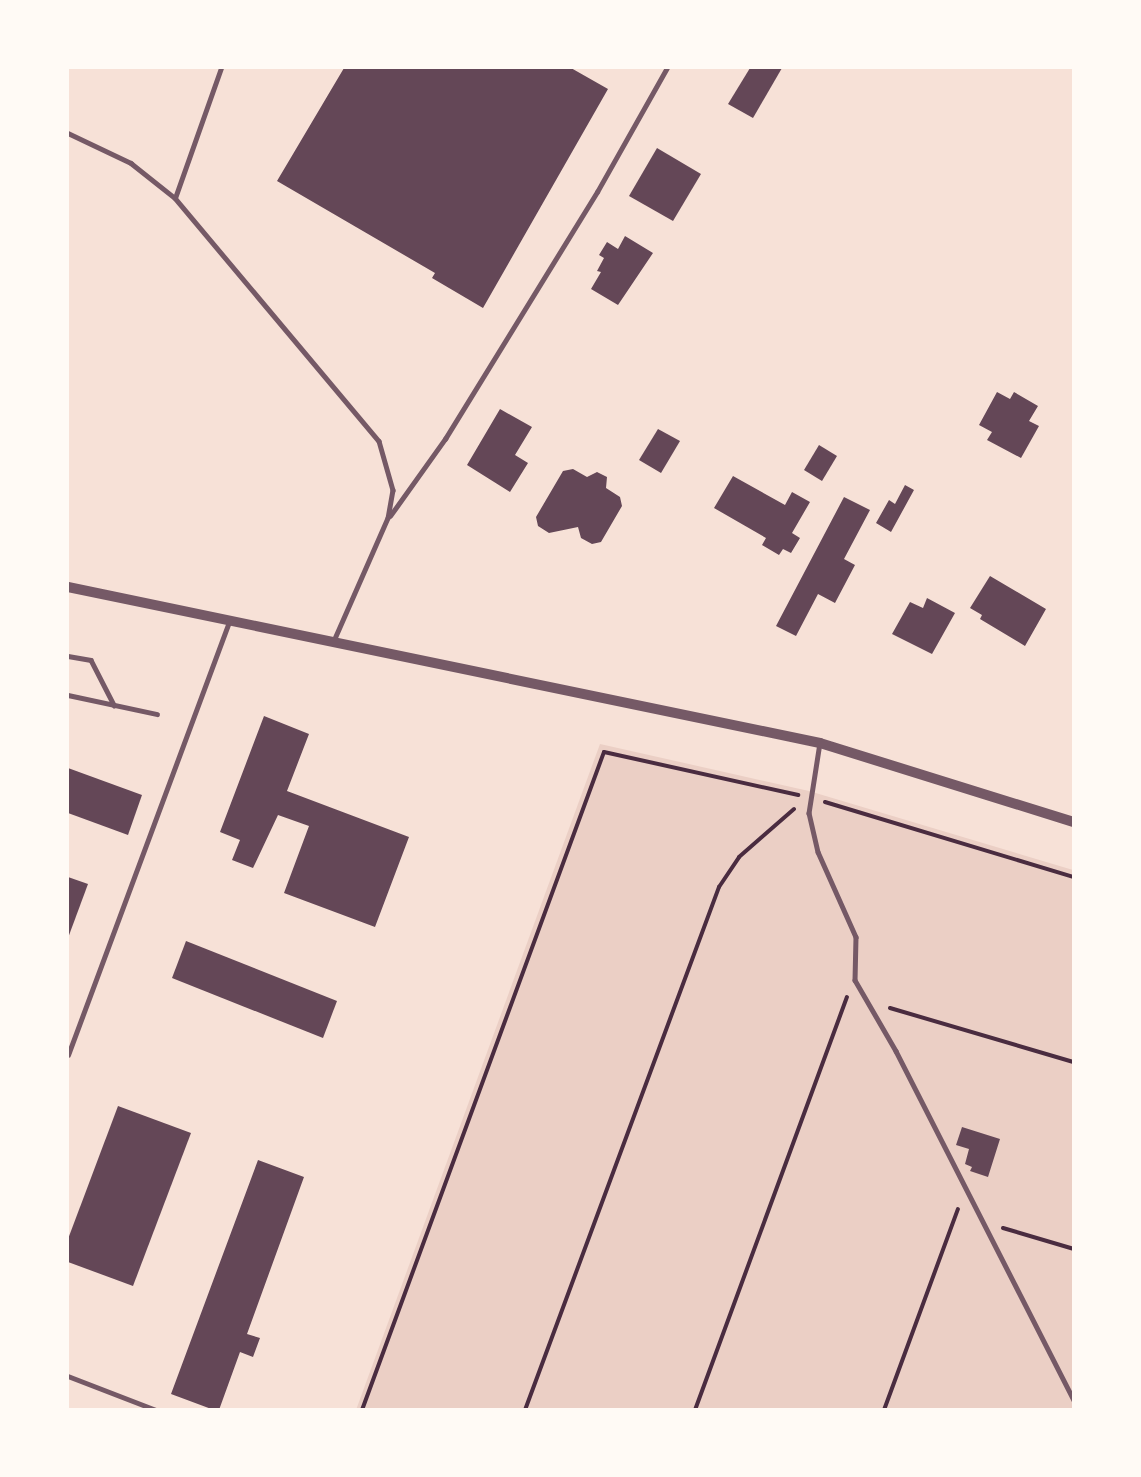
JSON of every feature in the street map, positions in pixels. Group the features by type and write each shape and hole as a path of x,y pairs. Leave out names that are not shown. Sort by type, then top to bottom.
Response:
{"street":[{"path":"68,586 820,743 1074,822"}],"lane":[{"path":"175,198 221,68"},
{"path":"334,642 388,518 451,429 597,192 667,68"},
{"path":"68,133 130,163 175,198 379,441 393,490 388,518"},
{"path":"68,1055 230,620"},
{"path":"68,656 91,660 114,705"},
{"path":"68,695 157,714"},
{"path":"820,743 808,797 818,852 856,937 855,980 896,1052 1074,1401"},
{"path":"68,1376 156,1410"}],"path":[{"path":"362,1410 604,752 808,797 1074,877"},
{"path":"525,1410 719,887 751,844 808,797"},
{"path":"695,1410 855,980"},
{"path":"866,1001 1074,1062"},
{"path":"884,1410 966,1188"},
{"path":"982,1222 1074,1249"}],"shaded area":[{"path":"600,744 809,791 1073,870 1073,1409 356,1410"}],"building":[{"path":"344,68 571,68 608,89 483,308 432,278 435,273 277,181"},
{"path":"750,68 782,68 753,118 728,104"},
{"path":"657,148 701,174 673,221 629,196"},
{"path":"625,236 653,253 618,305 591,289 601,272 597,271 604,258 599,255 607,242 618,249"},
{"path":"997,392 1010,399 1014,392 1038,406 1029,421 1039,426 1021,458 987,440 992,432 979,425"},
{"path":"500,409 532,427 515,455 528,463 510,492 467,465"},
{"path":"658,429 680,441 661,473 639,460"},
{"path":"819,445 837,456 822,481 804,470"},
{"path":"573,469 587,477 597,472 607,477 606,488 620,497 622,506 601,542 592,544 581,538 578,527 549,533 538,526 536,517 563,471"},
{"path":"733,476 785,505 792,492 810,502 792,533 800,538 791,553 783,549 779,555 762,545 766,538 714,508"},
{"path":"905,485 914,490 891,532 876,523 889,500 895,504"},
{"path":"844,497 870,510 844,559 855,565 835,603 818,594 796,636 776,626"},
{"path":"990,576 1046,609 1025,646 980,619 982,615 970,608"},
{"path":"927,598 955,613 932,654 892,634 910,602 923,608"},
{"path":"264,716 309,734 287,791 409,837 375,927 284,893 309,826 278,815 253,868 232,860 240,840 220,832"},
{"path":"68,768 142,795 128,835 68,813"},
{"path":"68,877 88,884 68,938"},
{"path":"186,941 337,1001 323,1038 172,978"},
{"path":"118,1106 191,1133 133,1286 68,1262 68,1239"},
{"path":"962,1127 1000,1139 988,1177 970,1171 972,1167 965,1164 969,1149 956,1145"},
{"path":"258,1160 304,1177 247,1334 260,1338 253,1357 240,1352 219,1410 214,1410 171,1394"}]}
